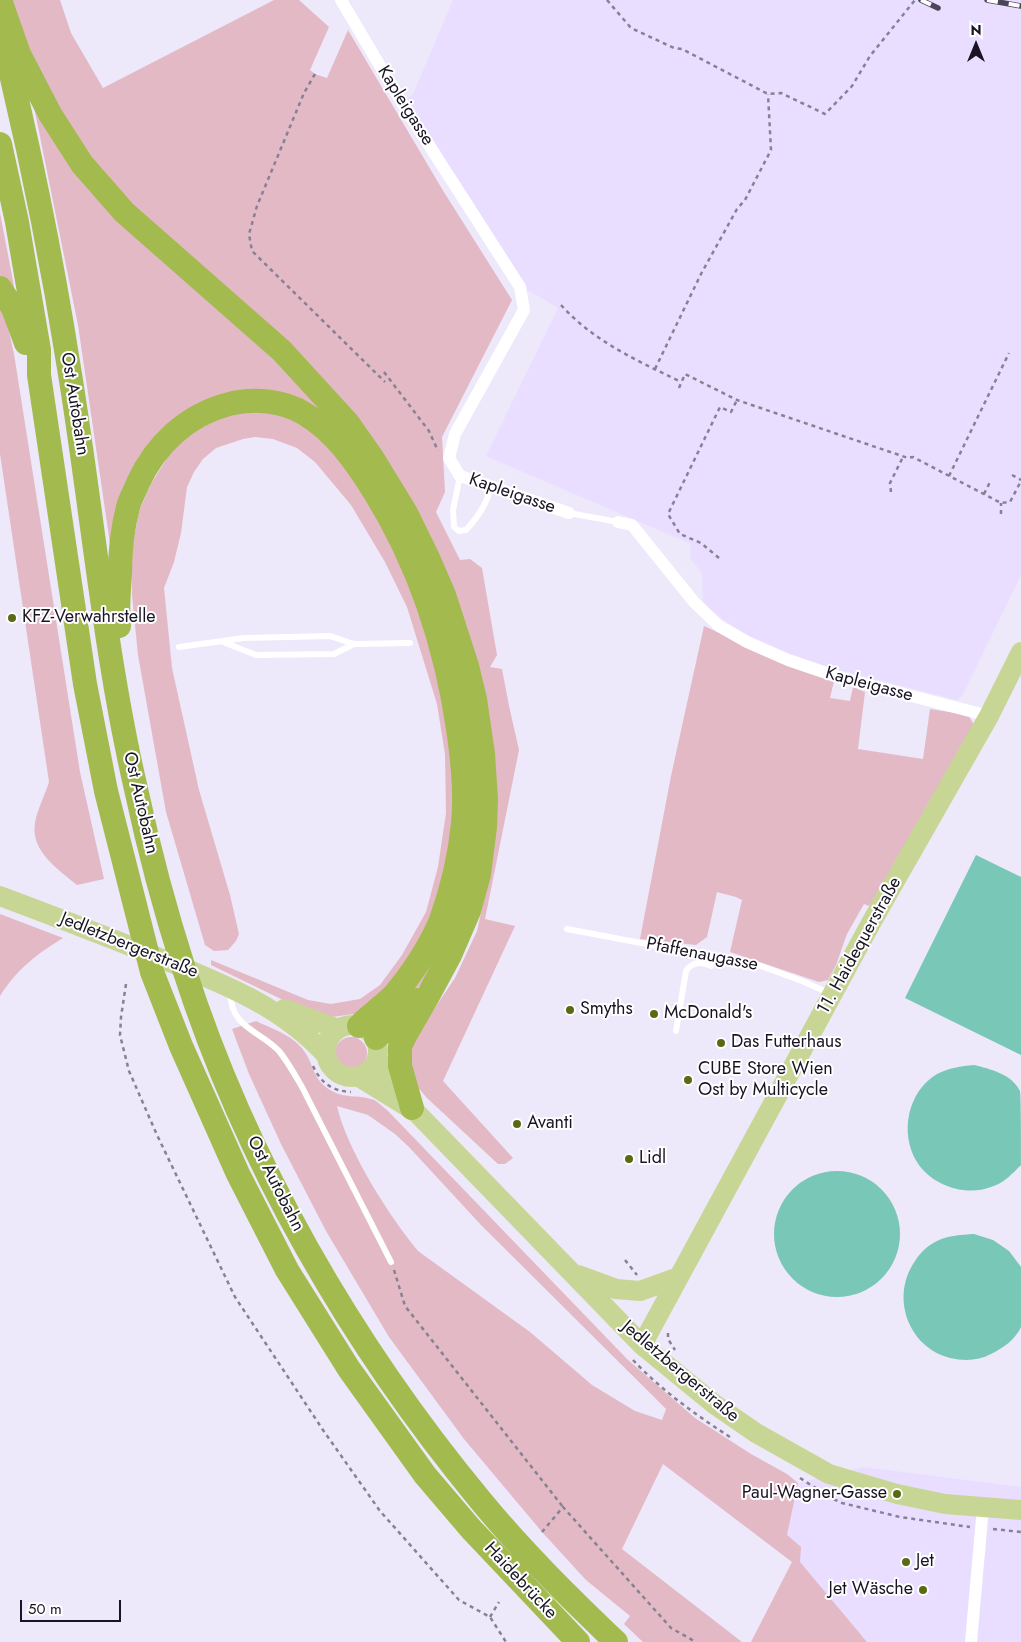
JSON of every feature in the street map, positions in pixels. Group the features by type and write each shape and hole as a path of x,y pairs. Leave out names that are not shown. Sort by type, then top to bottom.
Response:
{"highway":[{"path":"0,0 19,54 50,114 82,164 124,212 282,351 346,422 373,458 406,513 428,558 454,623 475,699 483,754 486,799 483,848 475,892 461,931 400,1046 400,1066 412,1108"},
{"name":"Ost Autobahn","path":"0,29 42,217 69,370 115,682 135,786 166,911 185,973 217,1060 276,1192 289,1216 354,1327 419,1421 482,1503"},
{"name":"Ost Autobahn","path":"0,144 17,222 37,340 39,375 85,684 106,791 152,972 181,1046 238,1174 287,1270 349,1370 425,1475 471,1529"},
{"path":"0,288 13,308 23,332 28,351 39,375"},
{"path":"115,682 122,653 118,614 121,542 129,504 143,473 162,444 186,423 212,408 242,401 272,402 303,413 331,434 358,466 391,519 419,579 443,652 455,703 463,767 463,822 454,876 440,921 416,966 387,1001 363,1038"},
{"path":"363,1038 416,1002 435,981"},
{"name":"Haidebrücke","path":"482,1503 569,1597 616,1642"},
{"name":"Haidebrücke","path":"471,1529 573,1638"}],"main road":[{"name":"11. Haidequerstraße","path":"636,1351 679,1277 871,923 989,716 1021,652"},
{"name":"Jedletzbergerstraße","path":"0,896 114,938 230,987 256,1000 363,1038 412,1108 572,1273 636,1351 756,1433 829,1474 897,1494 935,1502 1021,1510"},
{"name":"Jedletzbergerstraße","path":"256,1000 305,1033 319,1060 328,1064 341,1076 350,1078 359,1085 412,1108"},
{"path":"319,1060 328,1040 363,1038 370,1071 359,1085"},
{"path":"572,1273 616,1289 640,1291 679,1277"}],"street":[{"name":"Kapleigasse","path":"341,0 402,103 520,287 524,310 455,434 449,458 460,476 569,513"},
{"name":"Kapleigasse","path":"618,522 632,524 694,602 719,626 747,642 788,660 838,677 989,716"},
{"path":"971,1642 983,1507"}],"lane":[{"path":"460,476 453,510 454,527 459,531 466,530 472,523 490,494 490,486"},
{"name":"Kapleigasse","path":"569,513 618,522"},
{"path":"179,647 244,638 330,636 354,644 410,643"},
{"path":"222,642 256,655 334,654 354,644"},
{"name":"Pfaffenaugasse","path":"567,929 758,965 833,995"},
{"path":"676,1031 686,970 690,965 697,963 706,963 711,966"},
{"path":"230,987 232,1006 244,1026 278,1050 290,1066 391,1262"}],"path":[{"path":"607,0 631,28 674,48 682,49 768,94 781,93 824,114 852,86 870,56 915,0"},
{"path":"315,74 304,93 257,206 249,234 252,251 385,382"},
{"path":"655,369 702,274 737,209 746,200 771,150 768,94"},
{"path":"561,305 569,314 616,350 681,382"},
{"path":"949,476 1009,353"},
{"path":"384,372 429,431 441,456 449,458"},
{"path":"679,388 685,374 737,400 908,458 913,456 1001,503 1010,502 1021,480 1012,475"},
{"path":"719,558 701,543 680,534 668,514 720,407 731,412 737,400"},
{"path":"891,492 890,483 903,456"},
{"path":"984,494 991,480"},
{"path":"1001,503 1001,514"},
{"path":"126,984 120,1017 120,1035 129,1071 157,1135 235,1297 323,1430 380,1511 459,1600 490,1617 506,1642"},
{"path":"319,1060 318,1076 323,1083 344,1092 359,1085"},
{"path":"391,1262 405,1306 563,1507 670,1628 696,1642"},
{"path":"636,1351 653,1380 703,1420 735,1440"},
{"path":"795,1475 816,1490 842,1503 900,1517 1021,1532"},
{"path":"542,1532 563,1507"},
{"path":"490,1617 499,1602"}],"shaded area":[{"path":"11,0 60,0 71,33 103,88 274,0 299,0 329,27 310,70 327,78 348,30 442,189 512,300 442,437 445,492 436,512 460,560 470,559 482,568 497,655 490,667 502,669 519,750 485,919 515,926 443,1081 513,1158 505,1164 498,1164 427,1098 409,1077 406,1059 413,1040 455,978 477,931 489,877 382,461 100,177 45,94"},
{"path":"453,0 1021,0 1021,575 962,696 957,700 828,667 785,652 747,635 721,618 703,603 702,573 690,558 691,544 486,456 558,308 526,289 473,208 407,99 413,94"},
{"path":"34,107 39,110 71,159 97,190 164,254 272,351 315,395 354,443 389,495 418,549 443,606 461,666 474,726 480,788 480,822 476,855 470,887 446,947 428,975 383,1024 376,1017 393,1002 422,969 441,937 451,914 465,864 471,810 469,754 461,698 448,643 429,590 407,539 382,494 349,446 309,409 276,397 240,396 204,405 188,413 166,430 151,448 138,469 123,500 116,540 115,564 113,564 78,325"},
{"path":"0,213 14,286 11,289 0,279"},
{"path":"0,305 8,327 14,354 80,772 104,879 77,885 47,859 41,851 35,833 36,818 49,782 0,454"},
{"path":"262,411 293,418 327,442 362,485 426,615 454,744 451,868 404,976 361,1013 332,1017 316,1016 211,965 211,960 308,1000 331,1004 360,999 380,985 402,955 426,912 438,867 446,813 445,754 437,704 407,607 385,562 351,505 315,462 297,448 273,439 255,437 216,448 203,459 187,487 181,533 174,562 164,588 172,668 199,790 230,895 239,934 228,950 214,951 205,945 166,812 138,655 132,595 132,550 139,511 151,484 175,445 206,423 234,413"},
{"path":"704,626 770,656 834,681 830,698 850,701 853,687 865,692 858,749 923,759 930,709 968,715 973,723 974,730 886,883 869,906 864,904 847,934 836,965 828,980 819,982 730,952 742,900 717,892 707,937 696,945 640,939 671,776"},
{"path":"976,855 1021,877 1021,1055 905,998"},
{"path":"0,914 63,938 28,963 13,978 0,996"},
{"path":"256,1021 282,1033 304,1051 317,1077 326,1087 337,1093 378,1102 627,1359 695,1418 751,1454 787,1474 798,1483 787,1535 801,1547 800,1562 867,1642 751,1642 792,1562 663,1464 622,1549 742,1642 643,1642 624,1624 630,1616 586,1580 542,1532 464,1439 389,1337 326,1231 281,1144 249,1074 232,1029","holes":["337,1106 368,1115 395,1134 409,1147 481,1225 666,1409 662,1420 635,1411 592,1385 530,1332 418,1251 370,1182 350,1142"]},
{"path":"351,1037 357,1038 362,1042 366,1047 366,1059 362,1064 357,1068 351,1069 345,1068 340,1064 336,1059 335,1053 336,1047 340,1042 345,1038"},
{"path":"974,1065 1006,1076 1012,1080 1020,1091 1021,1165 1000,1183 981,1190 970,1191 960,1190 940,1183 923,1170 912,1151 908,1138 908,1126 909,1113 913,1102 927,1081 946,1070"},
{"path":"837,1171 861,1176 881,1190 895,1210 900,1234 895,1258 881,1278 861,1292 837,1297 813,1292 793,1278 779,1258 774,1234 779,1210 793,1190 813,1176"},
{"path":"974,1234 993,1240 1009,1251 1021,1267 1021,1327 1008,1343 991,1354 976,1359 955,1359 935,1352 923,1343 914,1332 907,1319 904,1305 904,1290 908,1275 915,1261 927,1247 946,1238"},
{"path":"863,1467 1021,1487 1021,1642 867,1642 799,1562 787,1535 798,1483"}],"railway":[{"path":"921,0 938,8"},
{"path":"987,0 1021,6"}],"place":[{"name":"KFZ-Verwahrstelle","path":"12,618"},
{"name":"Smyths","path":"570,1010"},
{"name":"McDonald's","path":"654,1014"},
{"name":"Das Futterhaus","path":"721,1043"},
{"name":"CUBE Store Wien Ost by Multicycle","path":"688,1080"},
{"name":"Avanti","path":"517,1124"},
{"name":"Lidl","path":"629,1159"},
{"name":"Paul-Wagner-Gasse","path":"897,1494"},
{"name":"Jet","path":"906,1562"},
{"name":"Jet Wäsche","path":"923,1590"}]}
